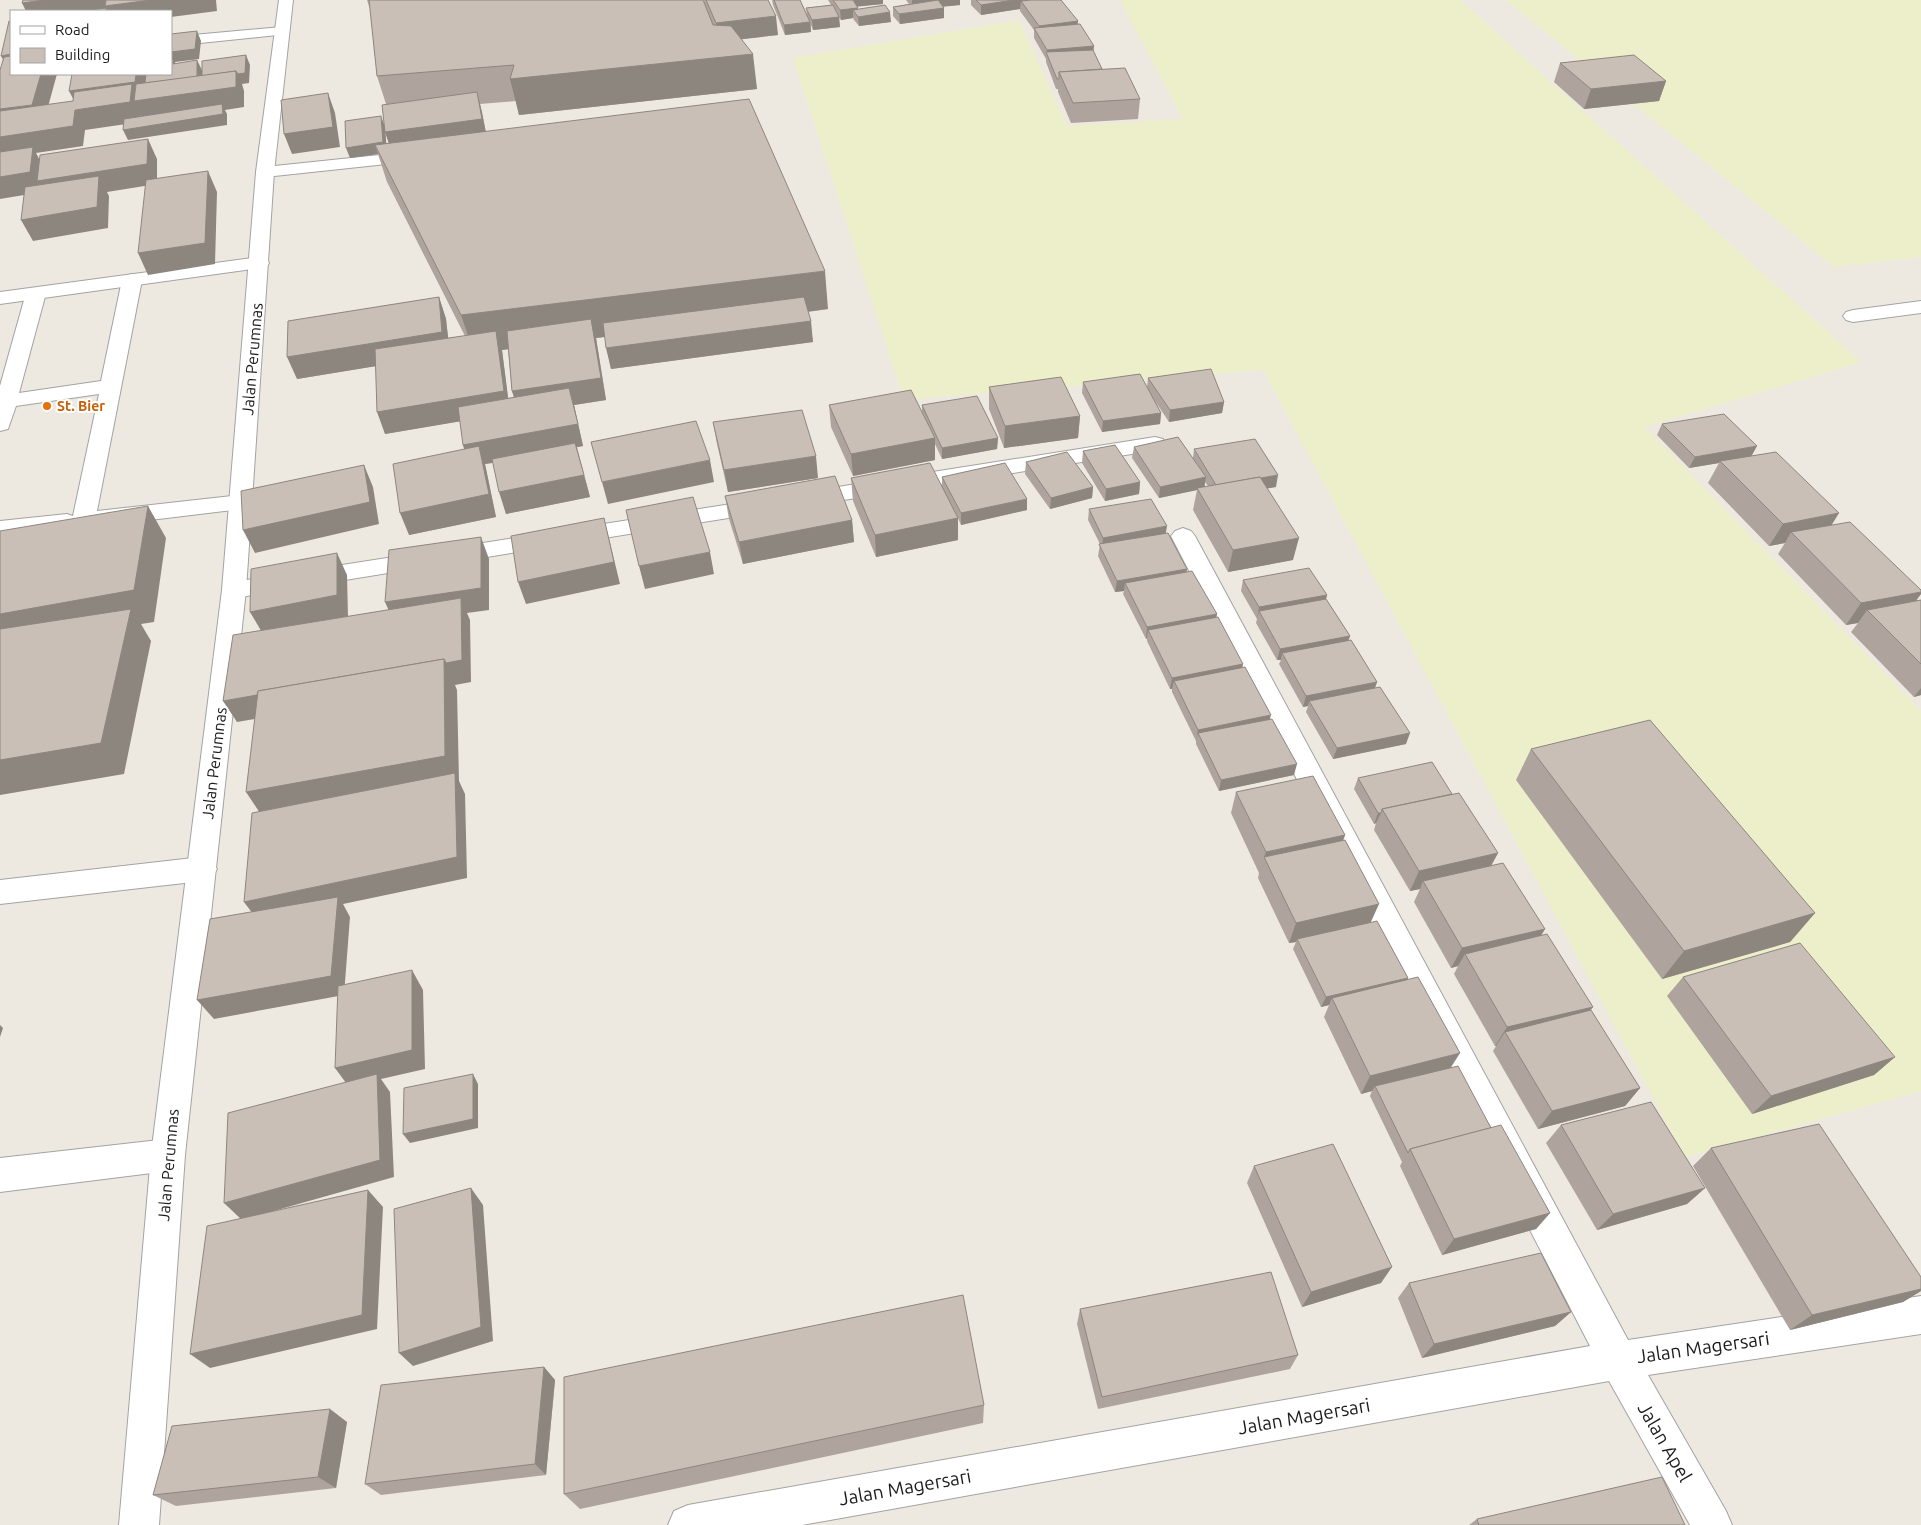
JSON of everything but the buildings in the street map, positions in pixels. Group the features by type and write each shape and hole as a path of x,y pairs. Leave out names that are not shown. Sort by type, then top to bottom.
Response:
{"street":[{"name":"Jalan Perumnas","path":"139,1525 168,1155 234,590 260,263 265,172 286,0"},
{"path":"172,42 282,30"},
{"path":"265,172 433,154"},
{"path":"0,298 260,263"},
{"path":"84,520 132,280"},
{"path":"0,424 36,293"},
{"path":"1852,316 1921,307"},
{"path":"7,401 110,386"},
{"path":"234,590 1155,444"},
{"path":"0,529 241,502"},
{"name":"Jalan Apel","path":"1183,536 1618,1360 1712,1525"},
{"path":"0,892 202,869"},
{"path":"0,1175 168,1155"},
{"name":"Jalan Magersari","path":"688,1525 1618,1360 1921,1315"}],"green space":[{"path":"1120,0 1460,0 1861,362 1645,427 1921,711 1921,1091 1685,1157 1263,370 904,400 793,58 1019,20 1067,126 1183,119"},
{"path":"1506,0 1921,0 1921,257 1834,267"}],"place":[{"name":"St. Bier","path":"47,406"}]}
